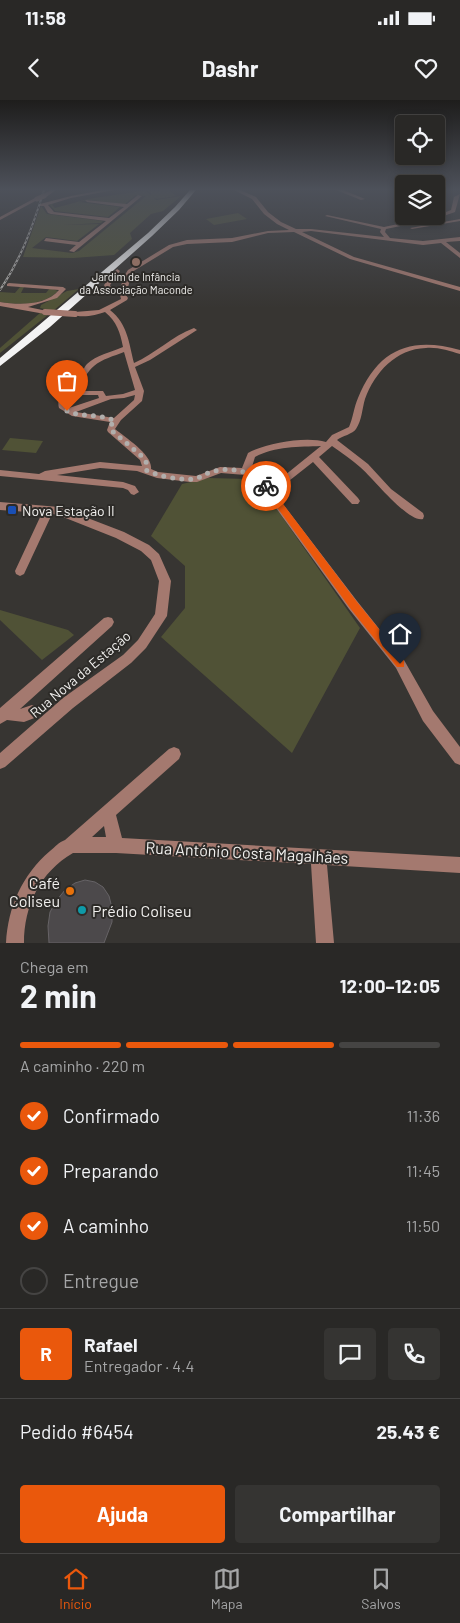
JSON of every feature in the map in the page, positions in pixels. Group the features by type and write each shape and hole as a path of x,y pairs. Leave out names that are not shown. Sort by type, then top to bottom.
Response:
{"highway":[{"path":"0,357 82,291 150,229"},
{"path":"0,362 69,307 155,229"}],"street":[{"path":"72,251 99,229"},
{"path":"383,229 388,238"},
{"path":"0,304 37,312 97,314 108,311 124,300 125,298 122,295 130,271 171,246 232,240 268,232 322,230 423,243 460,239"},
{"path":"292,231 359,261 460,289"},
{"path":"46,240 80,244"},
{"path":"442,241 460,256"},
{"path":"110,292 107,285 117,271"},
{"path":"9,285 63,289 61,292 40,303 16,308"},
{"path":"102,289 122,295"},
{"path":"37,312 40,303"},
{"path":"108,311 112,313 124,332 140,391 138,401 111,425 111,430 144,458 147,464 146,470"},
{"path":"132,366 146,360 194,330"},
{"path":"268,489 276,486 313,457 330,443 335,436 352,429 362,397 375,373 398,351 417,346 443,348 460,352"},
{"path":"115,421 105,416 86,416 69,412 62,404 65,394 80,380 94,362 128,348"},
{"path":"70,388 81,393 102,396 124,396 140,391"},
{"path":"69,412 102,396"},
{"path":"246,472 251,455 263,450 272,447 330,443 368,469 388,491 419,516"},
{"path":"313,457 355,501"},
{"path":"41,477 45,474 100,465 146,470 165,476 197,478 220,470 246,472 258,477 400,664 428,716 460,758"},
{"path":"0,473 123,485 132,488 134,492"},
{"name":"Rua Nova da Estação","path":"0,506 49,510 74,516 120,534 145,548 155,557 165,581 164,602 160,616 142,644 127,659 68,703 0,762"},
{"path":"20,571 49,510"},
{"path":"2,715 108,622"},
{"path":"2,715 14,713 19,716 25,716 32,712"},
{"path":"15,943 15,927 21,901 42,869 174,754"},
{"path":"108,812 116,845"},
{"name":"Rua António Costa Magalhães","path":"70,846 116,845 460,865"},
{"path":"318,856 325,943"}],"green space":[{"path":"33,229 92,229 77,241 46,237 32,248 72,253 79,251 105,229 134,229 130,233 132,239 114,255 73,258 23,257"},
{"path":"20,287 24,287 21,293 46,293 50,288 58,291 38,302 15,304 0,302 0,292 15,293"},
{"path":"79,289 53,311 40,308 41,305 67,291"},
{"path":"40,313 49,314 0,353 0,348"},
{"path":"10,438 43,441 36,453 2,450"},
{"path":"208,478 248,479 276,508 360,628 292,753 161,637 185,608 185,566 151,536 182,484"},
{"path":"0,610 68,630 74,635 42,660 0,620"}],"building":[{"name":"Prédio Coliseu","path":"85,880 95,882 103,887 109,896 112,908 112,922 104,943 49,943 48,926 50,912 65,890 75,883"}],"railway":[{"path":"0,290 14,266 30,229"}],"way so far":[{"path":"67,411 86,416 105,416 115,421 110,427 111,430 140,452 147,464 146,470 157,475 190,479 220,470 246,472 258,477 266,486"}],"place":[{"name":"Jardim de Infância da Associação Maconde","path":"136,262"},
{"name":"Nova Estação II","path":"12,510"},
{"name":"Café Coliseu","path":"70,891"},
{"name":"Prédio Coliseu","path":"82,910"}],"route":[{"path":"266,486 400,664"}]}
